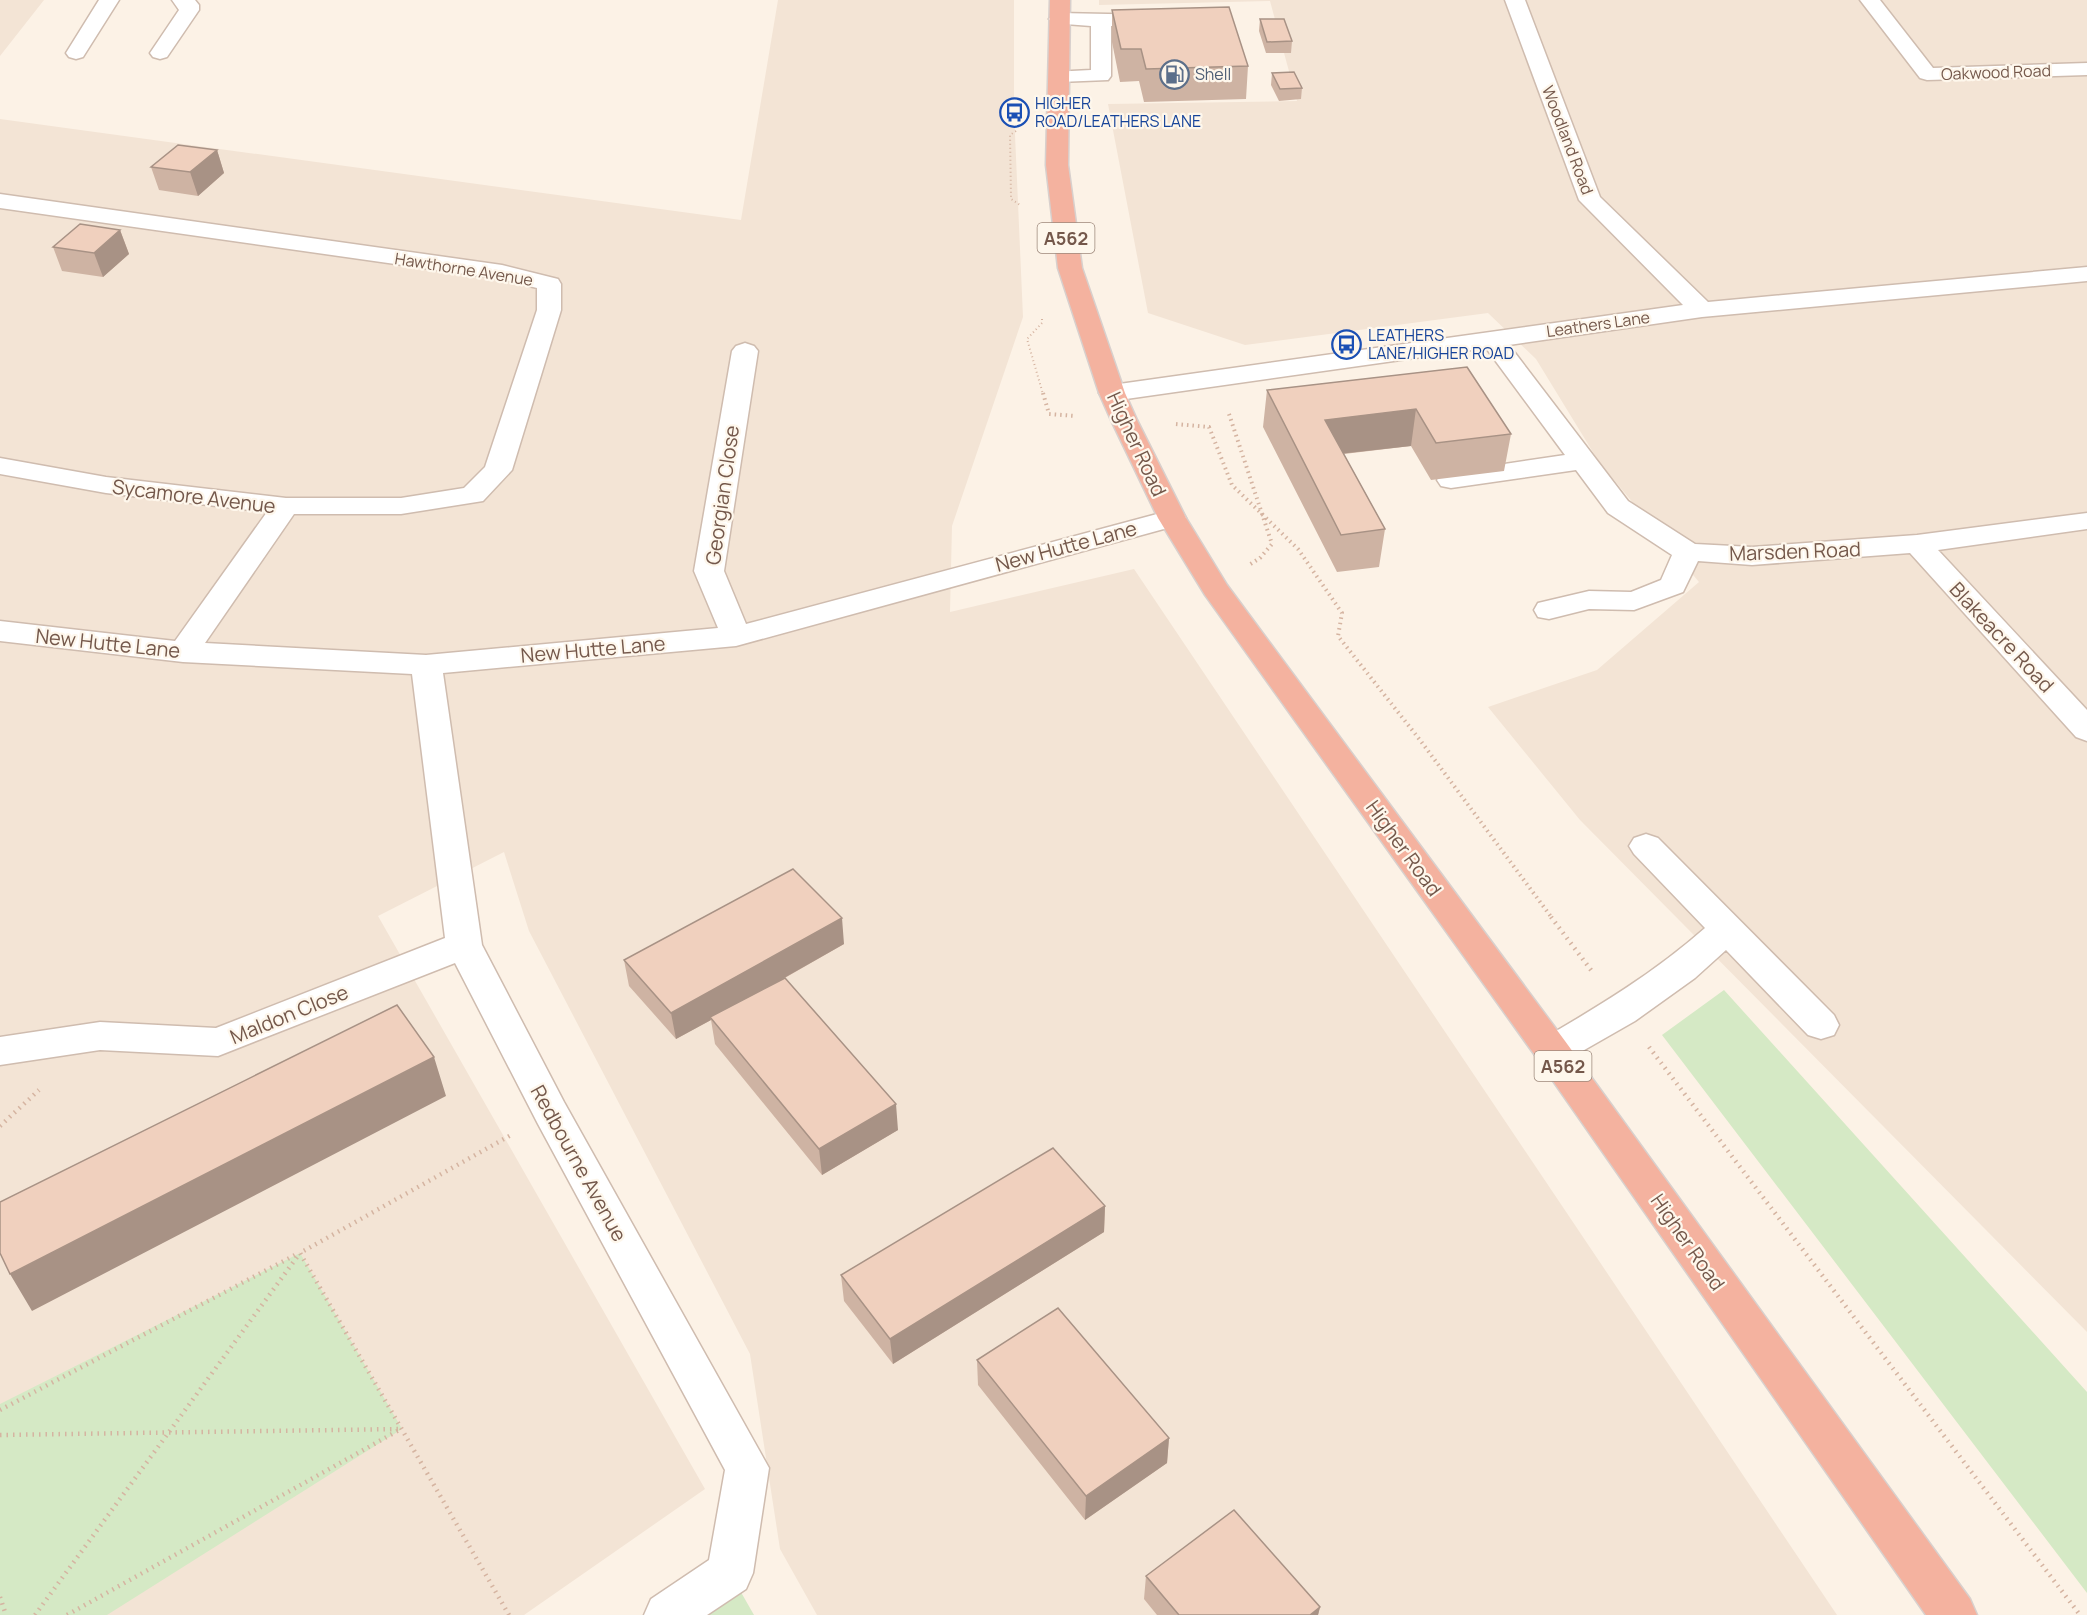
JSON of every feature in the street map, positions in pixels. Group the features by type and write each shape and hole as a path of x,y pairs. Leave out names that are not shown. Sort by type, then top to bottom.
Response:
{"highway":[{"name":"Higher Road","path":"1060,9 1057,165 1070,268 1112,393 1172,518 1215,589 1552,1051 1954,1615"}],"street":[{"path":"76,53 109,0"},
{"path":"160,53 189,10 189,5 182,0"},
{"name":"Woodland Road","path":"1515,0 1590,200 1702,310"},
{"name":"Oakwood Road","path":"1870,0 1927,74 2087,69"},
{"path":"1060,9 1101,20 1171,22"},
{"path":"1059,76 1101,76 1101,20"},
{"name":"Hawthorne Avenue","path":"0,201 502,272 549,284 549,310 498,470 473,495 402,506 286,506"},
{"name":"Leathers Lane","path":"1112,393 1702,310 2087,274"},
{"name":"Marsden Road","path":"1491,338 1618,507 1688,552 1752,556 1917,544 2087,521"},
{"name":"Georgian Close","path":"736,636 709,571 745,351"},
{"path":"1450,480 1584,461"},
{"name":"Sycamore Avenue","path":"0,466 106,484 286,506 183,651"},
{"name":"New Hutte Lane","path":"0,631 183,651 426,665 736,636 1172,518"},
{"name":"Blakeacre Road","path":"1917,544 2087,730"},
{"path":"1549,610 1589,600 1634,600 1673,586 1688,552"},
{"name":"Redbourne Avenue","path":"426,665 464,945 551,1113 747,1468 729,1573 667,1615"},
{"path":"1646,846 1821,1025"},
{"path":"1552,1051 1630,1005 1682,969 1727,929"},
{"name":"Maldon Close","path":"0,1051 100,1036 218,1042 464,945"}],"path":[{"path":"1215,589 1260,558 1272,544 1227,410"},
{"path":"0,1410 300,1253 551,1113"},
{"path":"300,1253 509,1615"},
{"path":"36,1615 300,1253"},
{"path":"0,1435 166,1435 402,1429"},
{"path":"67,1615 402,1429"},
{"path":"0,1597 6,1615"}],"shaded area":[{"path":"0,0 44,0 0,56"},
{"path":"778,0 1014,0 1014,112 1023,317 952,526 950,612 1134,569 1837,1615 817,1615 780,1549 750,1354 529,931 504,852 378,916 705,1489 524,1615 0,1615 0,119 741,220"},
{"path":"1099,0 2087,0 2087,1332 1580,820 1488,707 1597,670 1699,582 1599,462 1536,359 1488,313 1245,345 1148,313 1108,104 1297,101 1270,1 1099,5"}],"green space":[{"path":"1724,990 2087,1392 2087,1593 1662,1035"},
{"path":"300,1253 402,1429 107,1615 0,1615 0,1404"},
{"path":"730,1573 754,1615 667,1615"}],"building":[{"path":"1229,7 1248,66 1146,69 1141,49 1121,49 1112,10"},
{"path":"1260,19 1284,19 1292,41 1267,42"},
{"path":"1294,72 1302,88 1280,89 1272,73"},
{"path":"178,145 217,150 190,172 151,167"},
{"path":"80,224 120,230 94,253 53,247"},
{"path":"1467,367 1511,434 1436,443 1416,409 1325,420 1385,529 1341,535 1267,390"},
{"path":"793,869 842,918 671,1013 624,960"},
{"path":"785,978 896,1104 819,1149 710,1017"},
{"path":"397,1005 434,1057 10,1274 0,1253 0,1202"},
{"path":"1053,1148 1105,1206 890,1339 841,1275"},
{"path":"1058,1308 1169,1438 1086,1496 977,1360"},
{"path":"1234,1510 1320,1607 1310,1615 1179,1615 1146,1576"}],"place":[{"name":"Shell","path":"1174,74"},
{"name":"HIGHER ROAD/LEATHERS LANE","path":"1014,112"},
{"name":"LEATHERS LANE/HIGHER ROAD","path":"1347,344"}]}
